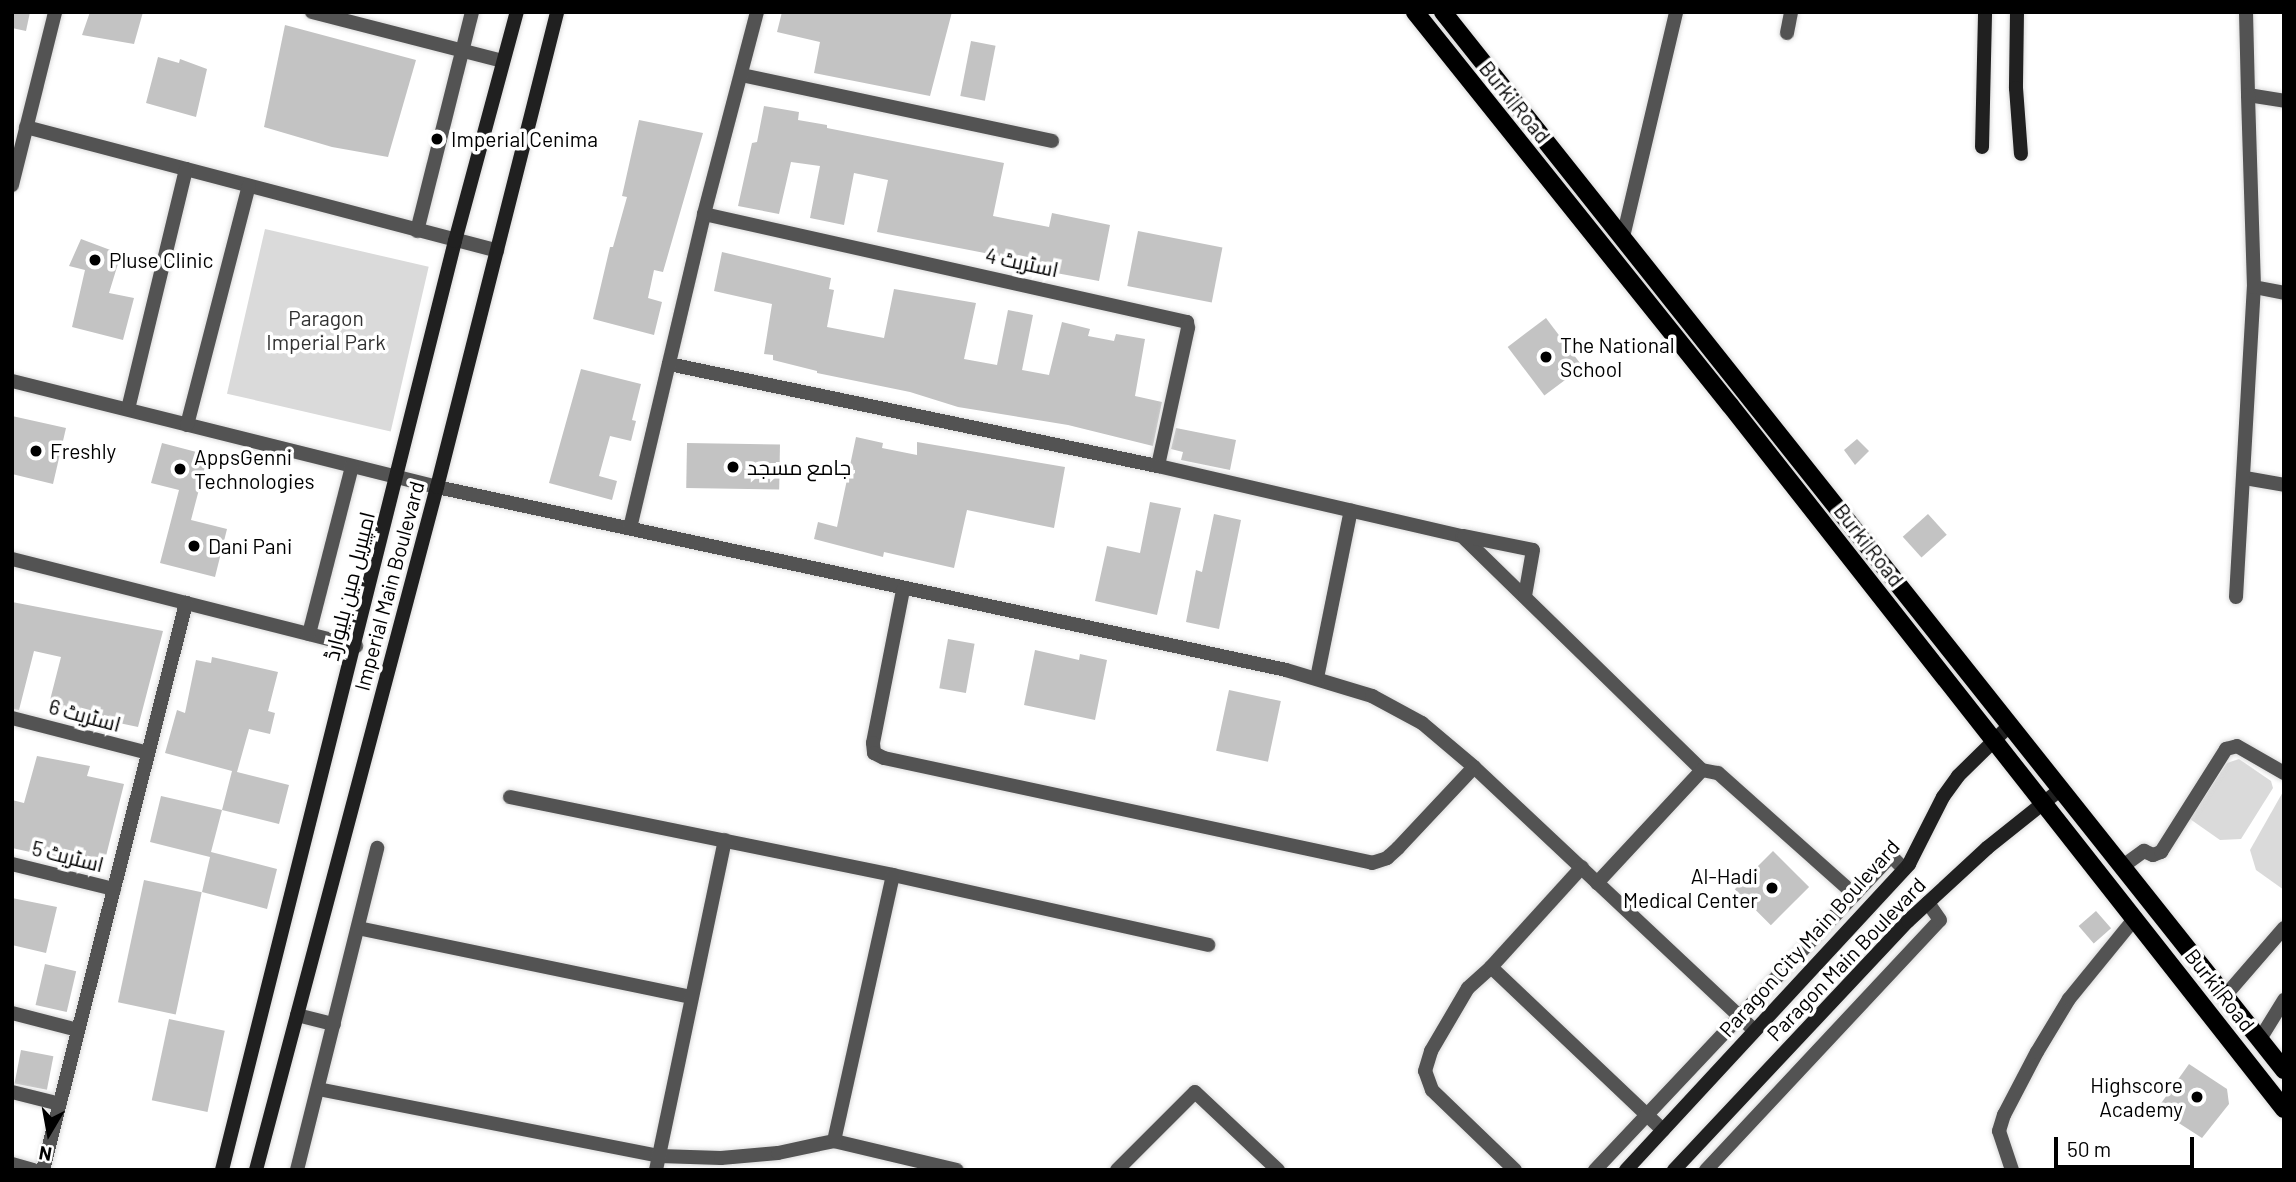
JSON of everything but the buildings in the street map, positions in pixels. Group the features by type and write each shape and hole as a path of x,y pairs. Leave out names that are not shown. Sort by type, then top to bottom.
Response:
{"main road":[{"name":"Burki Road","path":"1415,12 1730,405 2284,1109"},
{"name":"Burki Road","path":"1443,12 2284,1070"}],"street":[{"path":"12,185 55,12"},
{"path":"312,12 503,61"},
{"path":"417,231 472,12"},
{"name":"امپیریل مین بلیوارڈ","path":"222,1170 356,646 455,241 516,12"},
{"name":"Imperial Main Boulevard","path":"256,1170 437,487 557,12"},
{"path":"630,528 704,214 757,12"},
{"path":"1623,237 1676,12"},
{"path":"1787,33 1791,12"},
{"path":"1982,148 1985,12"},
{"path":"2017,12 2015,88 2021,154"},
{"path":"2236,597 2254,287 2246,12"},
{"path":"742,75 1052,141"},
{"path":"2248,94 2284,101"},
{"path":"26,127 497,250"},
{"path":"128,409 186,169"},
{"path":"187,425 249,186"},
{"name":"اسٹریٹ 4","path":"704,214 1186,321 1188,328 1158,466"},
{"path":"2254,287 2284,293"},
{"path":"669,364 1158,466 1533,550 1525,596"},
{"path":"12,381 398,478 1317,678 1372,696 1422,723 1474,767 1754,1030"},
{"path":"309,634 352,467"},
{"path":"2245,478 2284,485"},
{"path":"1317,678 1351,510"},
{"path":"1462,536 1702,770 1718,773 1855,895"},
{"path":"12,559 356,646"},
{"path":"903,590 873,743 874,753 884,758 1372,863 1387,858 1398,848 1474,767"},
{"path":"43,1170 186,603"},
{"name":"اسٹریٹ 6","path":"12,718 148,753"},
{"name":"Paragon City Main Boulevard","path":"1626,1170 1904,869 1943,797 1992,739 2009,726"},
{"path":"2123,866 2144,851 2153,855 2161,852 2226,750 2237,746 2284,772"},
{"path":"1597,883 1702,770"},
{"name":"Paragon Main Boulevard","path":"1674,1170 1928,903 2061,789"},
{"path":"510,797 892,875 1208,945"},
{"path":"658,1163 725,840"},
{"path":"297,1170 377,848"},
{"path":"1595,1170 1891,856 1904,869"},
{"name":"اسٹریٹ 5","path":"12,864 114,889"},
{"path":"1515,1170 1432,1090 1425,1071 1431,1051 1468,988 1491,967 1582,867"},
{"path":"834,1141 892,875"},
{"path":"1706,1170 1940,920 1928,903"},
{"path":"2012,1170 1999,1131 2004,1115 2069,999 2135,918"},
{"path":"358,928 691,997"},
{"path":"2225,996 2284,928"},
{"path":"1491,967 1663,1130"},
{"path":"2260,1039 2284,1000"},
{"path":"1825,1009 1842,1025"},
{"path":"12,1013 78,1030"},
{"path":"297,1015 334,1024"},
{"path":"318,1089 658,1163 778,1153 834,1141 957,1170"},
{"path":"12,1092 60,1104"},
{"path":"1117,1170 1195,1092 1278,1170"},
{"path":"12,1164 33,1170"}],"green space":[{"name":"Paragon Imperial Park","path":"265,229 429,267 391,431 227,394"},
{"path":"2239,759 2271,781 2273,788 2241,839 2220,840 2190,819 2227,763"},
{"path":"2284,790 2284,890 2256,870 2250,850"}],"place":[{"name":"Imperial Cenima","path":"437,139"},
{"name":"Pluse Clinic","path":"95,260"},
{"name":"The National School","path":"1546,357"},
{"name":"Freshly","path":"36,451"},
{"name":"جامع مسجد","path":"733,467"},
{"name":"AppsGenni Technologies","path":"180,469"},
{"name":"Dani Pani","path":"194,546"},
{"name":"Al-Hadi Medical Center","path":"1772,888"},
{"name":"Highscore Academy","path":"2197,1097"}]}
